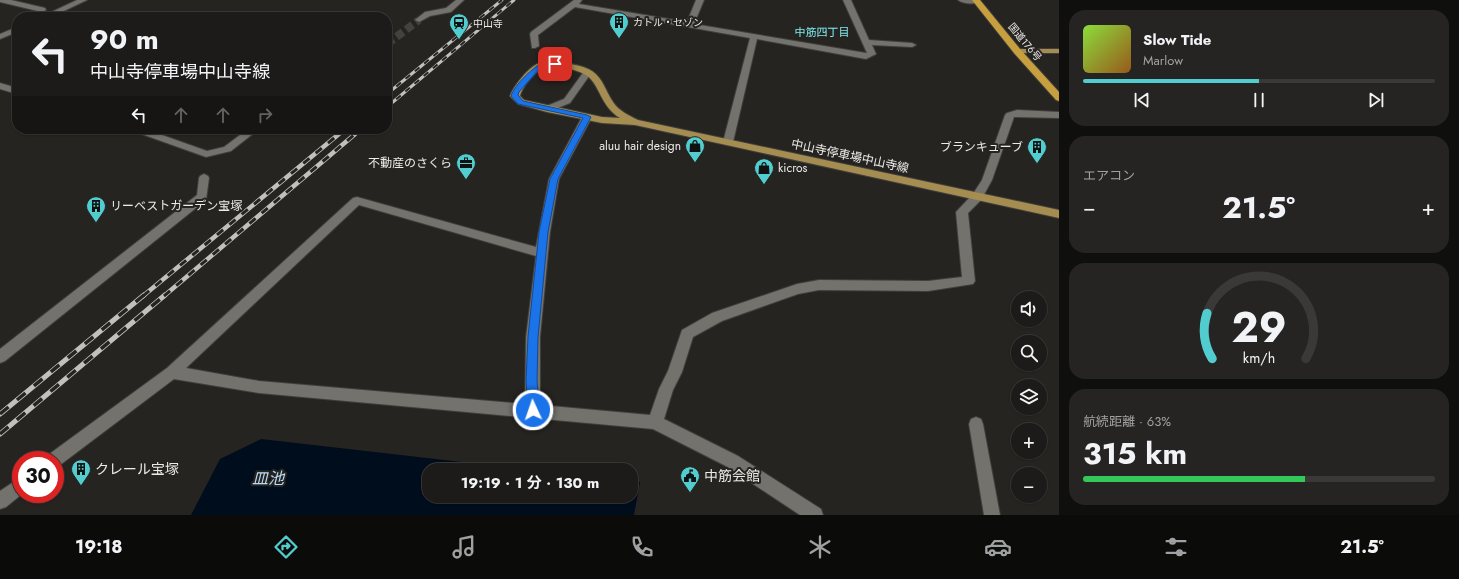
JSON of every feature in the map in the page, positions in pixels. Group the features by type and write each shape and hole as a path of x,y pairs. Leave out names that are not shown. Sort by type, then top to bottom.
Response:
{"highway":[{"name":"国道176号","path":"976,0 1017,51 1059,98"}],"main road":[{"path":"1017,51 1059,51"},
{"name":"中山寺停車場中山寺線","path":"635,122 614,110 597,80 588,72 549,64 539,66 516,92 515,96 521,102 547,109 587,117 635,122 1059,214"}],"street":[{"path":"2,0 37,12"},
{"path":"49,12 83,0"},
{"path":"419,20 428,14 448,10 460,0"},
{"path":"690,26 700,0"},
{"path":"535,46 534,34 576,3 690,26 866,56 872,54 847,0"},
{"path":"962,0 976,0"},
{"path":"0,37 12,31"},
{"path":"728,142 754,36"},
{"path":"867,42 912,45"},
{"path":"547,109 567,101 588,72"},
{"path":"0,86 12,90"},
{"path":"655,422 666,389 675,372 687,334 717,317 796,289 819,285 928,286 969,281 962,212 976,197 987,180 1010,115 1017,113 1059,115"},
{"path":"533,410 533,337 544,232 554,179 587,117"},
{"path":"151,134 206,154 227,148 247,134"},
{"path":"0,357 202,197 204,178"},
{"path":"64,453 172,372 357,201 541,253"},
{"path":"172,372 259,387 533,410 655,422 732,461 814,515"},
{"path":"976,424 992,515"},
{"path":"0,501 12,492"}],"water":[{"name":"皿池","path":"261,439 470,463 422,463 422,503 636,503 634,515 191,515 220,459"},
{"name":"皿池","path":"638,482 640,482 638,493"}],"tunnel":[{"path":"392,40 419,20"}],"railway":[{"path":"392,90 502,0"},
{"path":"392,103 514,0"},
{"path":"143,296 339,134"},
{"path":"164,296 355,134"},
{"path":"0,414 144,295"},
{"path":"0,434 165,295"}],"place":[{"name":"カトル・セゾン","path":"619,39"},
{"name":"中山寺","path":"459,40"},
{"name":"aluu hair design","path":"695,163"},
{"name":"ブランキューブ","path":"1037,164"},
{"name":"不動産のさくら","path":"466,180"},
{"name":"kicros","path":"764,185"},
{"name":"リーベストガーデン宝塚","path":"96,223"},
{"name":"クレール宝塚","path":"81,486"},
{"name":"中筋会館","path":"690,493"}],"district":[{"name":"中筋四丁目","path":"822,32"}],"route":[{"path":"533,410 533,337 544,232 554,179 587,117 521,102 517,100 515,96 516,92 536,68 545,64 555,64"}]}
